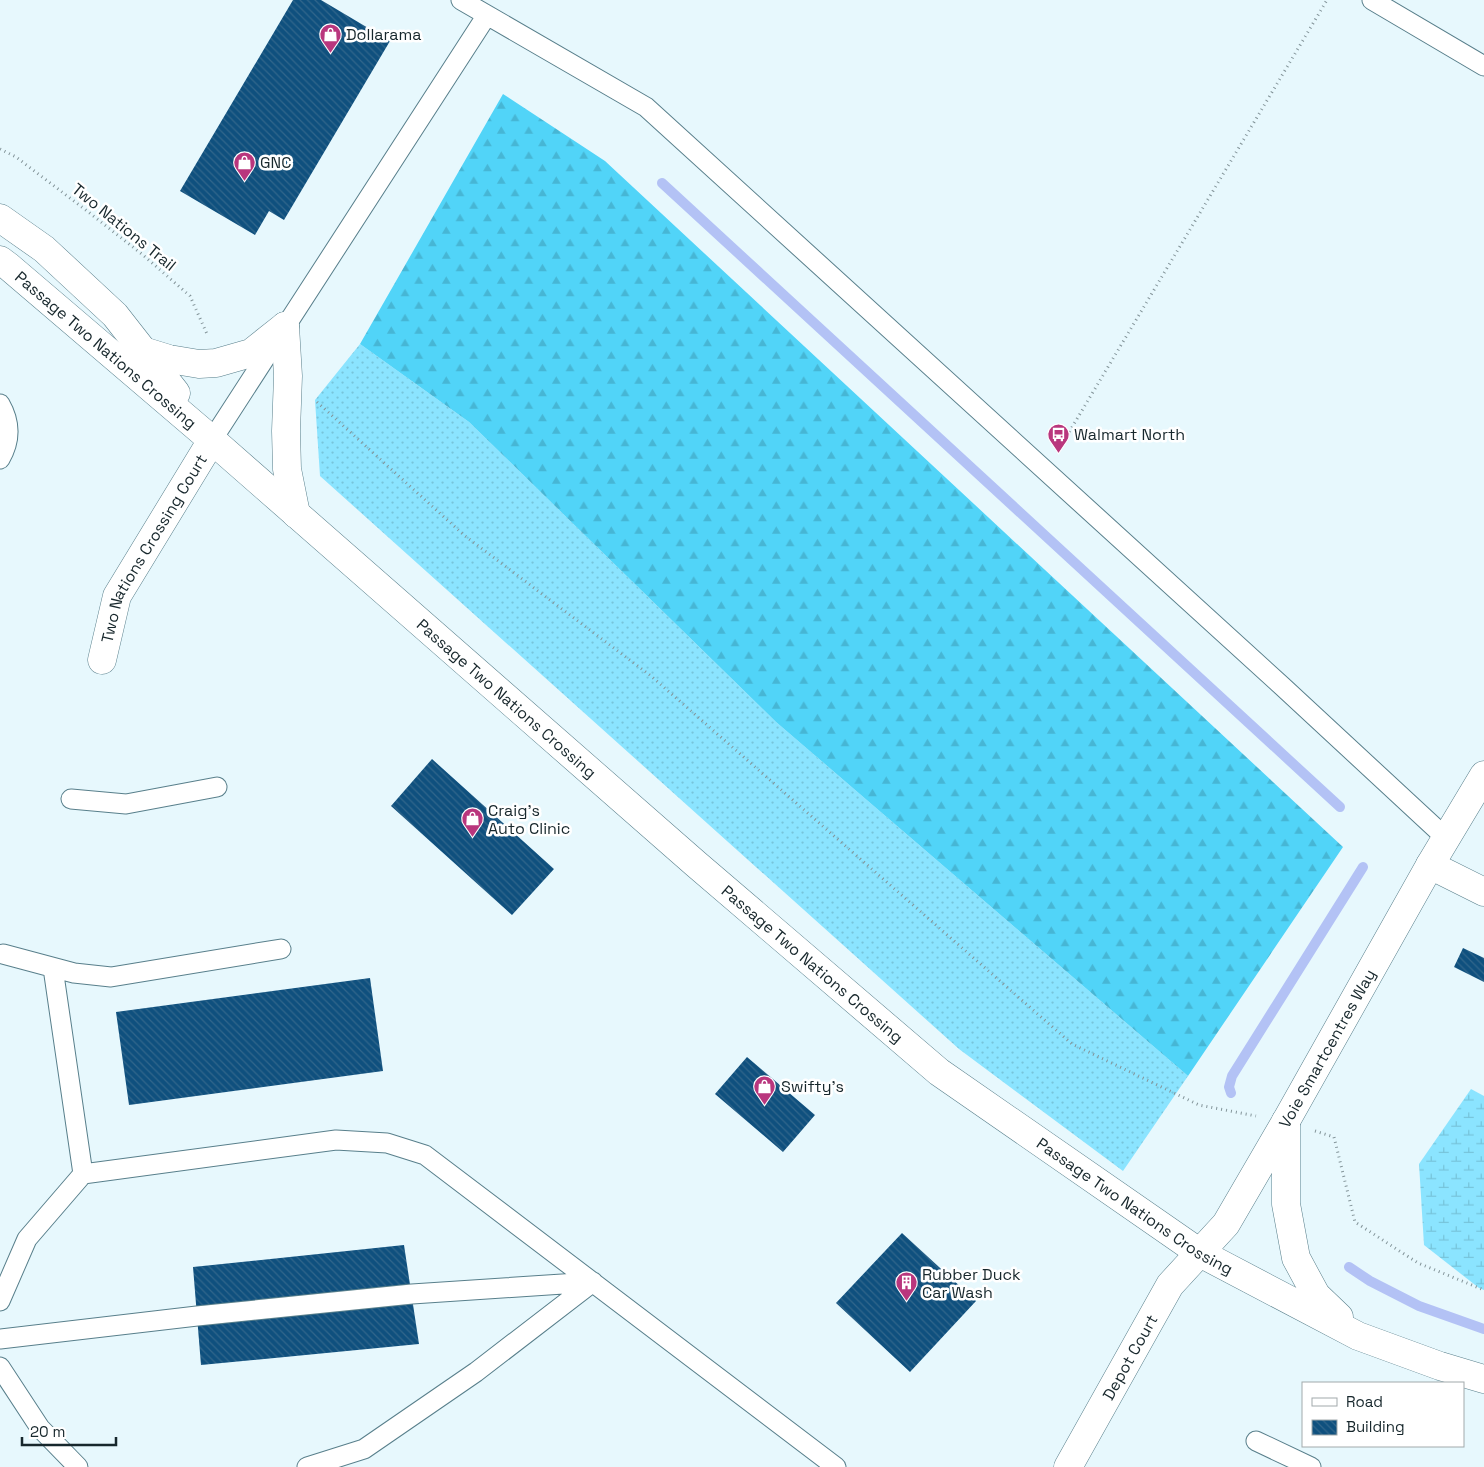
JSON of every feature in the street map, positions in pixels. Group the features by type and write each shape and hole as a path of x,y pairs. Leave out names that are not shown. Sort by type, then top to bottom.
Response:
{"main road":[{"name":"Passage Two Nations Crossing","path":"0,218 44,249 115,315 212,440"},
{"name":"Passage Two Nations Crossing","path":"0,260 212,440 696,864 939,1072 1200,1252 1358,1336 1484,1380"},
{"path":"143,351 169,359 199,364 216,363 251,353 285,326"},
{"path":"285,326 288,376 287,469 296,514"},
{"name":"Two Nations Crossing Court","path":"102,660 116,596 212,440"},
{"path":"1446,838 1484,774"},
{"name":"Voie Smartcentres Way","path":"1200,1252 1226,1224 1446,838"},
{"path":"1430,865 1484,892"},
{"path":"1286,1121 1286,1204 1296,1258 1316,1295 1358,1336"},
{"name":"Depot Court","path":"1068,1467 1170,1285 1200,1252"}],"lane":[{"path":"461,0 646,107 1446,838"},
{"path":"1372,0 1484,66"},
{"path":"212,440 487,15"},
{"path":"0,404 6,415 8,439 0,459"},
{"path":"71,799 126,804 217,787"},
{"path":"3,954 74,973 111,977 281,949"},
{"path":"53,968 83,1174"},
{"path":"0,1301 5,1275 27,1239 83,1174 336,1140 387,1143 425,1156 836,1467"},
{"path":"0,1339 412,1294 593,1282"},
{"path":"307,1467 364,1449 476,1372 593,1282"},
{"path":"0,1367 40,1428 78,1467"},
{"path":"1256,1441 1312,1467"}],"path":[{"path":"1046,471 1327,0"},
{"name":"Two Nations Trail","path":"0,149 16,158 87,211 143,255 190,296 207,336"},
{"path":"288,376 466,536 651,676 1072,1044 1199,1105 1286,1121 1334,1137 1355,1222 1418,1263 1484,1290"}],"green space":[{"path":"503,94 605,161 1343,847 1188,1076 776,722 469,422 360,344"},
{"path":"360,344 469,422 776,722 1188,1076 1123,1171 959,1049 320,476 315,400"},
{"path":"1471,1089 1484,1096 1484,1290 1424,1245 1419,1164"}],"building":[{"path":"293,0 321,0 390,41 284,220 269,211 255,235 180,191"},
{"name":"Craig's Auto Clinic","path":"432,759 554,869 512,915 391,806"},
{"path":"1463,948 1484,958 1484,982 1454,967"},
{"path":"370,978 383,1071 129,1105 116,1012"},
{"name":"Swifty's","path":"747,1057 815,1115 783,1152 715,1094"},
{"name":"Rubber Duck Car Wash","path":"902,1233 976,1301 910,1372 836,1303"},
{"path":"404,1245 419,1344 201,1365 193,1267"}],"waterway":[{"path":"662,183 1340,807"},
{"path":"1231,1093 1229,1087 1232,1076 1363,867"},
{"path":"1349,1267 1370,1281 1419,1306 1484,1329"}],"place":[{"name":"Dollarama","path":"330,53"},
{"name":"GNC","path":"244,181"},
{"name":"Walmart North","path":"1058,453"},
{"name":"Craig's Auto Clinic","path":"472,838"},
{"name":"Swifty's","path":"765,1105"},
{"name":"Rubber Duck Car Wash","path":"906,1302"}]}
